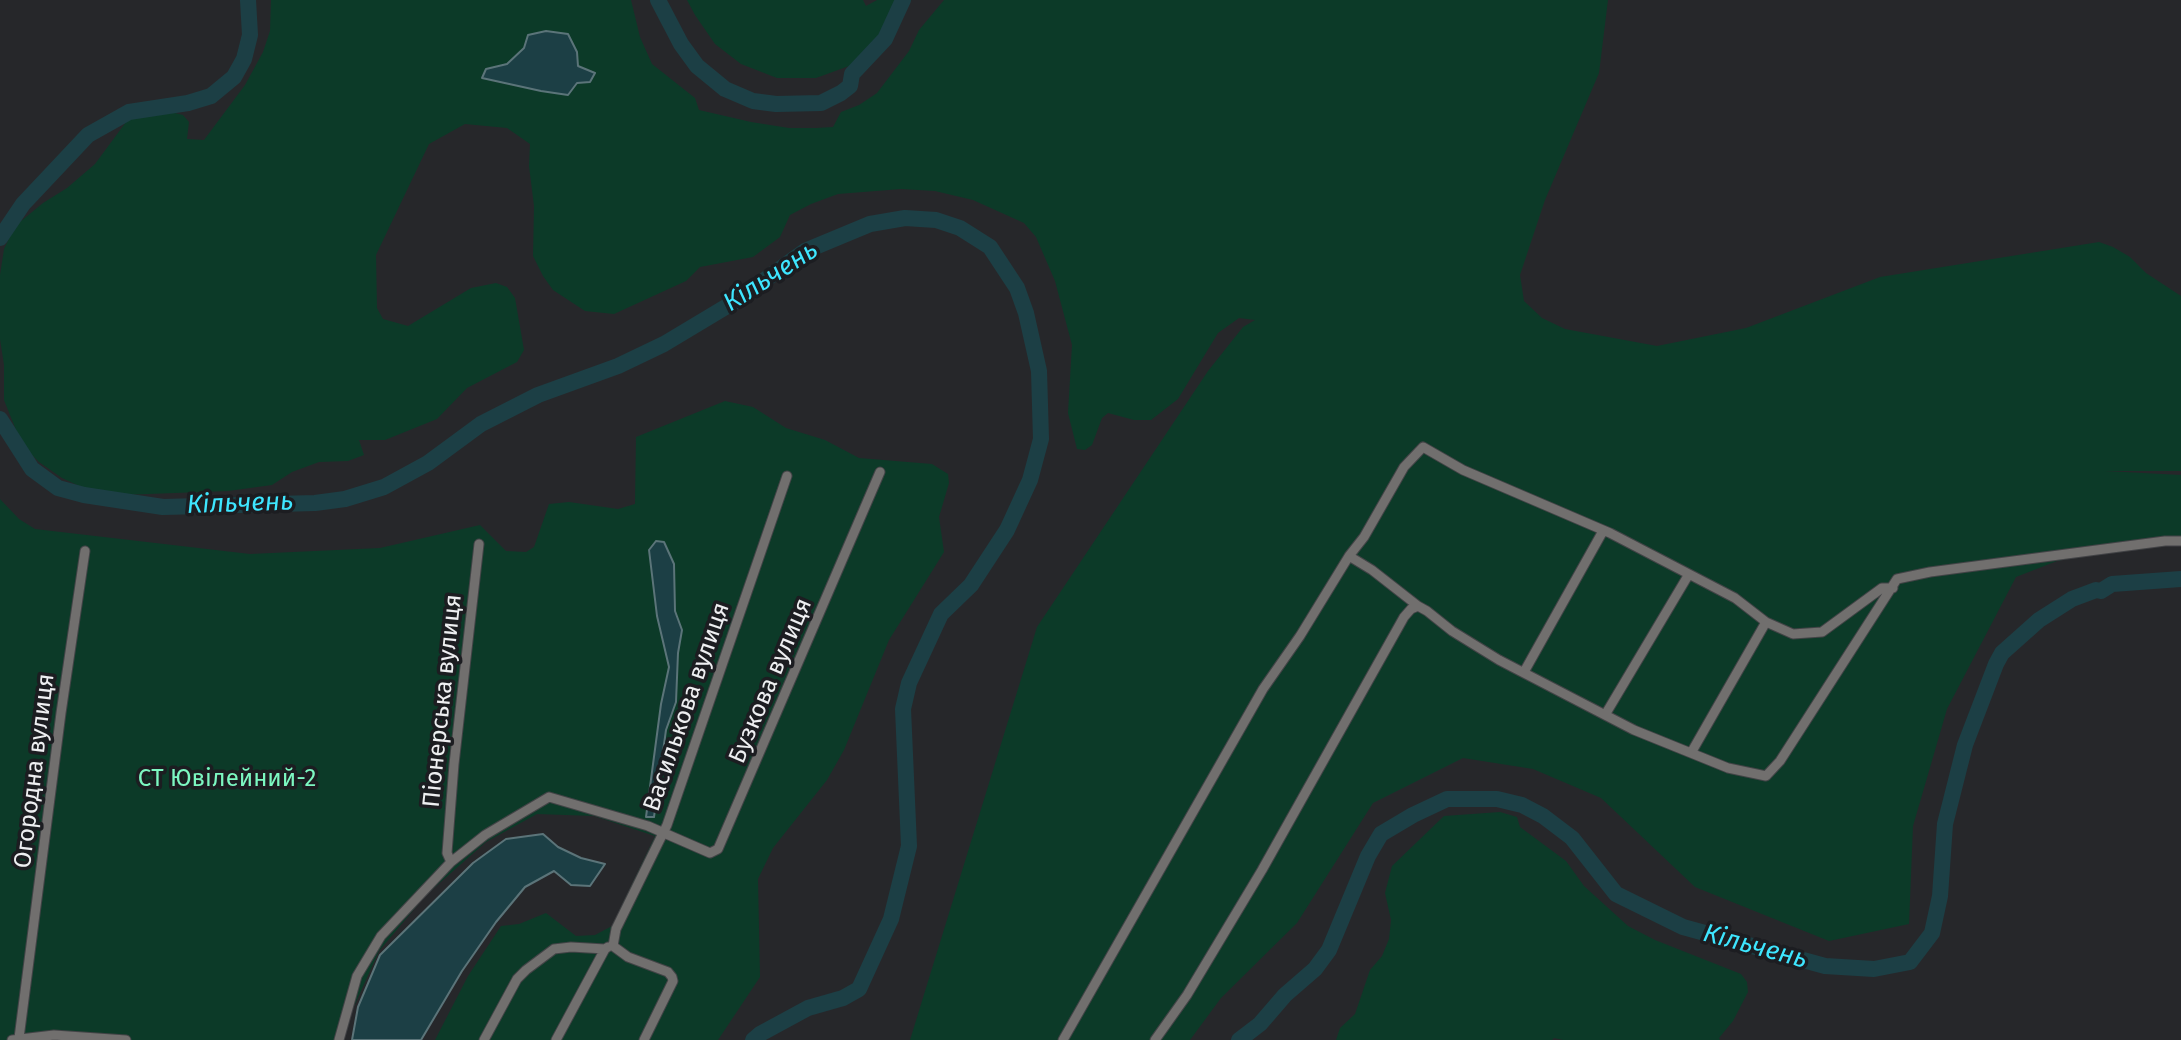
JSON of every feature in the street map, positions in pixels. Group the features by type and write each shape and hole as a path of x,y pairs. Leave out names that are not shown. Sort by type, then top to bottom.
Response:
{"street":[{"path":"1063,1040 1263,689 1364,537 1405,467 1423,447 1463,470 1604,531 1735,598 1766,622 1793,634 1822,632 1882,588 1894,588"},
{"name":"Бузкова вулиця","path":"452,862 485,835 549,797 648,826 710,853 719,849 880,472"},
{"name":"Василькова вулиця","path":"556,1040 609,947 663,833 787,477"},
{"path":"1524,672 1604,531"},
{"path":"1349,556 1499,660 1634,730 1728,768 1766,776 1780,761 1894,588 1897,579 1930,572 2181,541"},
{"name":"Піонерська вулиця","path":"452,862 447,853 454,764 479,544"},
{"name":"Огородна вулиця","path":"15,1039 85,551"},
{"path":"1605,715 1689,574"},
{"path":"1155,1040 1188,995 1262,870 1404,617 1418,606"},
{"path":"1691,753 1766,622"},
{"path":"339,1040 357,976 381,936 452,862"},
{"path":"484,1040 517,979 554,949 571,947 609,947 668,972 673,977 644,1040"},
{"path":"15,1039 54,1035 126,1040"}],"green space":[{"path":"271,0 631,0 640,37 652,64 695,98 699,110 789,128 816,128 833,127 841,112 859,105 877,93 909,51 919,30 944,0 1608,0 1599,73 1545,200 1520,275 1524,301 1542,318 1565,329 1657,346 1746,328 1880,277 2099,242 2113,247 2181,296 2181,471 2105,471 2181,475 2181,544 2125,547 2057,561 2016,577 1947,709 1913,826 1909,924 1829,941 1695,887 1601,798 1533,769 1463,758 1373,803 1297,923 1221,998 1190,1040 910,1040 1037,627 1208,371 1243,327 1255,320 1239,318 1218,333 1178,399 1151,420 1134,420 1108,413 1102,418 1092,445 1085,450 1077,449 1068,413 1072,345 1055,281 1036,237 1024,223 973,200 935,191 901,189 838,194 790,215 780,237 753,257 700,267 686,281 614,314 585,311 553,290 533,256 534,206 529,166 530,144 507,128 465,124 429,144 376,255 377,308 383,319 408,326 471,288 496,283 507,287 515,298 524,350 517,362 467,388 437,419 385,440 359,440 364,455 348,461 319,462 292,472 272,485 228,491 121,495 90,491 62,478 39,462 22,445 4,400 0,275 4,249 15,226 95,164 129,118 167,111 183,115 189,122 187,139 204,140 245,85 263,52 270,31","holes":["546,31 568,34 577,52 578,66 595,72 577,83 541,91 492,81 486,69 507,64 524,48 528,35"]},
{"path":"687,0 863,0 866,6 877,0 912,0 895,5 887,25 874,45 849,66 816,78 777,78 741,64 715,44"},
{"name":"СT Ювілейний-2","path":"725,401 753,407 786,428 825,440 859,458 932,464 948,474 949,483 939,517 944,552 889,640 844,750 827,780 773,848 758,879 760,977 718,1040 435,1040 468,976 501,926 519,924 546,913 576,936 595,935 612,926 655,836 594,816 537,814 486,842 426,895 379,951 347,1022 343,1040 0,1040 0,499 19,519 35,529 250,554 380,548 480,525 506,551 526,552 534,547 549,504 569,502 618,509 635,504 636,437"},
{"path":"1500,812 1517,817 1520,827 1566,861 1584,886 1628,926 1655,940 1741,974 1747,982 1748,992 1720,1040 1336,1040 1340,1028 1355,1014 1370,970 1382,956 1389,939 1391,920 1385,893 1392,866 1444,816"}],"water":[{"path":"546,31 568,34 577,52 578,66 595,73 590,82 577,83 568,95 482,78 486,69 507,64 524,48 528,35"},
{"path":"656,541 664,542 674,564 675,611 682,630 676,702 666,730 654,817 646,817 661,704 669,667 657,616 649,550"},
{"path":"543,834 558,847 581,858 605,864 590,886 571,885 554,871 525,887 496,922 462,971 421,1040 352,1040 358,1007 380,955 473,863 506,839"}],"waterway":[{"name":"Кільчень","path":"0,238 23,204 88,135 129,112 188,103 211,96 234,77 244,59 250,35 248,0"},
{"name":"Кільчень","path":"658,0 681,44 697,66 725,89 753,101 776,104 821,103 850,86 852,74 885,39 903,0"},
{"name":"Кільчень","path":"0,419 32,469 58,488 84,495 163,507 315,503 345,499 384,487 428,463 481,424 538,395 618,366 664,344 734,302 805,251 870,224 905,218 936,220 960,228 990,247 1017,288 1026,313 1039,371 1041,439 1030,480 1007,530 971,585 941,614 909,683 903,709 909,846 891,919 859,989 843,998 808,1008 753,1040"},
{"name":"Кільчень","path":"1239,1040 1260,1024 1285,995 1315,969 1329,950 1368,856 1381,834 1447,799 1497,799 1522,805 1543,816 1572,838 1616,894 1683,927 1825,966 1874,969 1910,962 1932,933 1940,896 1945,824 1965,745 2002,653 2039,620 2072,599 2096,590 2101,591 2112,584 2181,579"}]}
